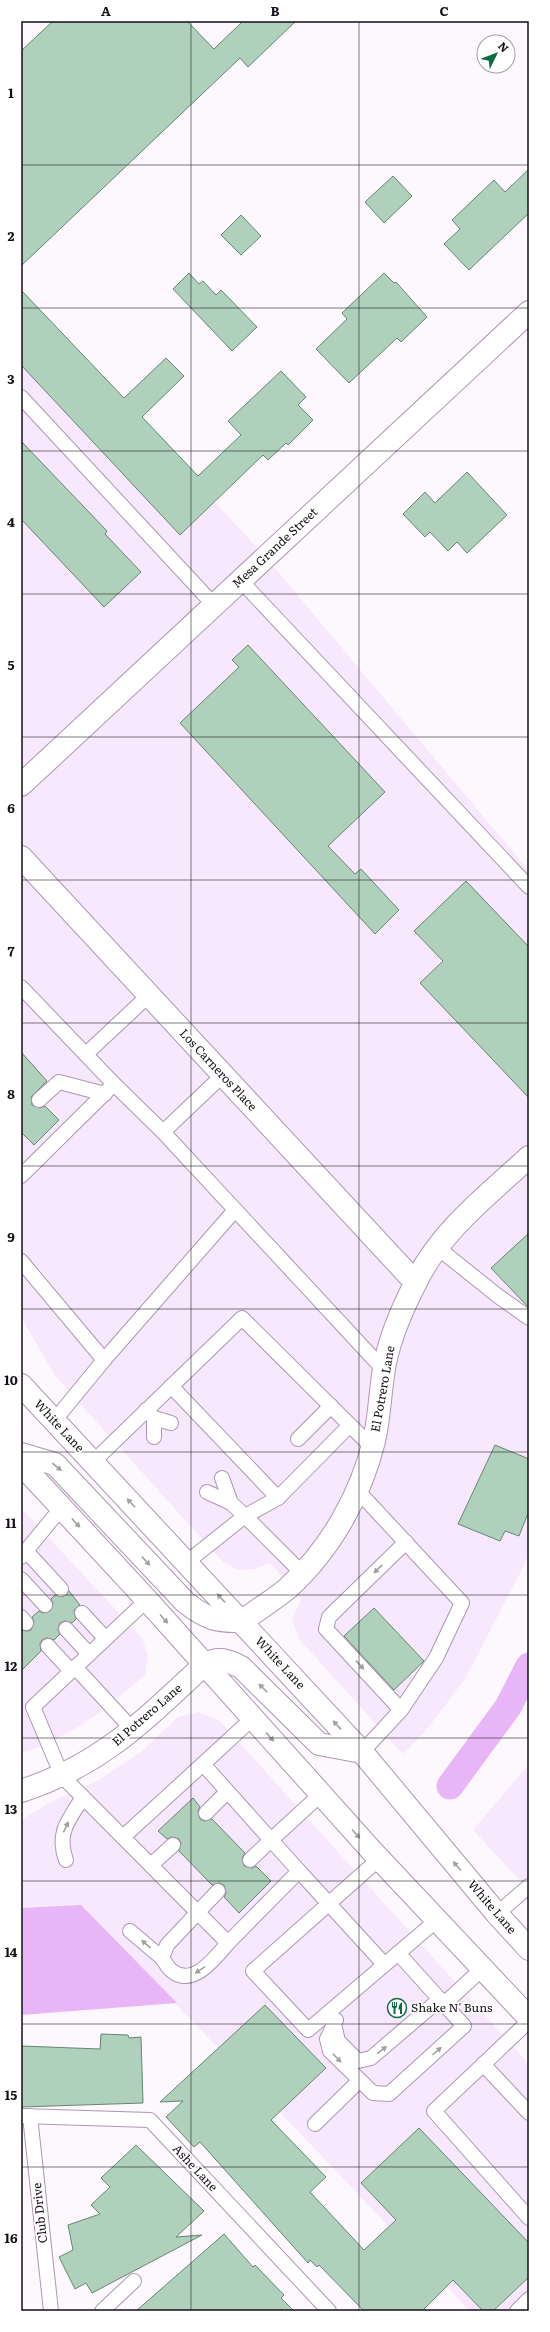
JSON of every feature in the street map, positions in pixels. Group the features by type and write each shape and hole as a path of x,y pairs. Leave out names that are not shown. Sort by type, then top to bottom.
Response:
{"street":[{"name":"Mesa Grande Street","path":"21,785 529,312"},
{"name":"Los Carneros Place","path":"21,857 415,1282"},
{"name":"El Potrero Lane","path":"242,1621 288,1588 316,1558 342,1520 357,1490 372,1447 384,1370 397,1323 415,1282 438,1248 457,1224 529,1157"},
{"name":"White Lane","path":"21,1385 242,1621 362,1752 497,1914 529,1948"},
{"path":"21,1454 55,1464 190,1607 202,1616 223,1622 242,1621"},
{"path":"21,1464 147,1600 379,1859 529,2020"},
{"path":"205,1664 214,1659 226,1660 241,1666 319,1744 362,1752"},
{"name":"El Potrero Lane","path":"21,1791 62,1776 89,1762 133,1730 205,1664"}],"lane":[{"path":"21,397 214,605"},
{"path":"241,580 529,888"},
{"path":"21,987 86,1054 109,1089 163,1132 384,1370"},
{"path":"86,1054 149,995"},
{"path":"163,1132 223,1075"},
{"path":"39,1100 59,1082 109,1089"},
{"path":"21,1176 109,1089"},
{"path":"54,1421 104,1360 235,1210"},
{"path":"438,1248 498,1296 529,1318"},
{"path":"21,1262 104,1360"},
{"path":"93,1462 150,1414 171,1386 242,1318 372,1447"},
{"path":"171,1386 262,1475 278,1498"},
{"path":"298,1439 330,1406"},
{"path":"150,1414 171,1423"},
{"path":"150,1414 154,1437"},
{"path":"187,1562 245,1516 278,1498 350,1425"},
{"path":"222,1478 231,1503"},
{"path":"357,1490 462,1603 436,1658 401,1710 362,1752"},
{"path":"207,1492 231,1503 302,1573"},
{"path":"61,1589 23,1554 62,1507"},
{"path":"401,1710 326,1629 329,1617 406,1542"},
{"path":"21,1579 44,1605"},
{"path":"147,1600 33,1707 62,1776 228,1943"},
{"path":"82,1613 105,1638"},
{"path":"66,1628 89,1654"},
{"path":"48,1646 73,1669 133,1730"},
{"path":"123,1837 253,1718"},
{"path":"203,1764 384,1964"},
{"path":"206,1813 227,1792"},
{"path":"250,1860 321,1794"},
{"path":"66,1860 61,1847 63,1829 83,1797"},
{"path":"151,1865 173,1845"},
{"path":"379,1859 253,1971 308,2030 437,1920"},
{"path":"130,1931 162,1958 172,1971 184,1975 197,1973 299,1871"},
{"path":"497,1914 529,1886"},
{"path":"162,1958 166,1945 218,1891"},
{"path":"352,1992 327,2038 330,2050 373,2094 389,2094 464,2026 398,1953"},
{"path":"334,2024 338,2040 358,2061 371,2058 482,1969"},
{"path":"527,2212 434,2112 529,2020"},
{"path":"483,2064 529,2113"},
{"path":"314,2124 359,2081"},
{"name":"Club Drive","path":"26,2116 51,2311"},
{"name":"Ashe Lane","path":"26,2116 150,2120 329,2311"},
{"path":"102,2311 134,2281"},
{"path":"517,2311 529,2299"}],"shaded area":[{"path":"21,293 263,554 529,871 529,1556 465,1679 428,1728 403,1754 299,1639 292,1620 301,1599 270,1563 254,1569 238,1570 223,1562 55,1376 21,1317"},
{"path":"21,1508 142,1638 148,1656 145,1675 102,1711 78,1727 42,1746 21,1753"},
{"path":"199,1712 220,1721 529,2064 529,2311 470,2311 81,1905 21,1908 21,1820 49,1803 97,1781 141,1752 178,1717"},
{"path":"529,1764 529,1890 473,1830"},
{"path":"81,1905 177,2003 21,2015 21,1908"}],"building":[{"path":"53,21 187,21 214,49 243,21 296,21 248,67 240,58 21,266 21,51"},
{"path":"529,169 529,213 469,270 444,244 460,229 452,220 494,180 505,192"},
{"path":"393,176 412,196 384,223 365,202"},
{"path":"241,215 261,236 241,255 221,235"},
{"path":"189,273 199,284 203,281 216,295 221,290 257,327 232,351 173,289"},
{"path":"384,273 394,283 396,282 427,317 401,342 397,338 349,383 316,349 347,319 342,313"},
{"path":"21,290 124,398 166,358 184,376 142,417 198,476 241,435 228,421 281,371 306,397 298,405 313,420 288,445 286,443 268,460 263,455 180,535 21,365"},
{"path":"21,441 107,531 105,534 141,572 104,607 21,519"},
{"path":"467,472 507,515 467,553 457,542 448,551 430,532 425,537 403,514 425,492 435,503"},
{"path":"248,645 385,792 328,846 355,874 361,869 399,910 375,934 180,723 239,667 232,660"},
{"path":"466,881 529,947 529,1098 420,983 443,961 414,931"},
{"path":"21,1052 47,1081 31,1097 32,1105 40,1108 45,1106 59,1120 34,1145 21,1132"},
{"path":"529,1233 529,1308 491,1268"},
{"path":"495,1445 529,1459 529,1511 519,1536 505,1531 500,1541 458,1524"},
{"path":"69,1591 80,1605 74,1610 76,1619 72,1623 65,1621 60,1623 58,1630 60,1634 54,1640 47,1638 42,1640 40,1644 41,1651 21,1671 21,1630 31,1630 34,1622 32,1617 39,1611 43,1613 50,1611 53,1604 51,1599 55,1595 63,1597"},
{"path":"374,1608 424,1661 394,1690 344,1636"},
{"path":"193,1798 200,1807 198,1811 200,1819 204,1821 212,1819 245,1853 242,1858 244,1866 252,1868 256,1866 271,1881 239,1913 224,1897 226,1893 224,1885 220,1883 212,1885 179,1851 181,1844 179,1839 172,1837 167,1839 158,1831"},
{"path":"265,2005 326,2068 271,2120 326,2177 310,2192 364,2250 396,2220 361,2183 419,2128 529,2243 529,2277 493,2311 483,2311 453,2280 422,2311 364,2311 319,2265 317,2267 310,2260 308,2263 200,2142 194,2147 166,2117 183,2101 160,2102"},
{"path":"101,2034 128,2035 129,2038 141,2037 143,2103 21,2107 21,2046 100,2049"},
{"path":"136,2145 204,2211 176,2237 202,2235 92,2293 86,2283 75,2289 59,2257 73,2250 68,2225 100,2214 91,2205 110,2187 101,2178"},
{"path":"224,2234 253,2267 255,2265 284,2295 281,2298 294,2311 136,2311"}],"waterway":[{"path":"450,1786 508,1707 529,1666"}],"place":[{"name":"Shake N' Buns","path":"397,2008"}]}
